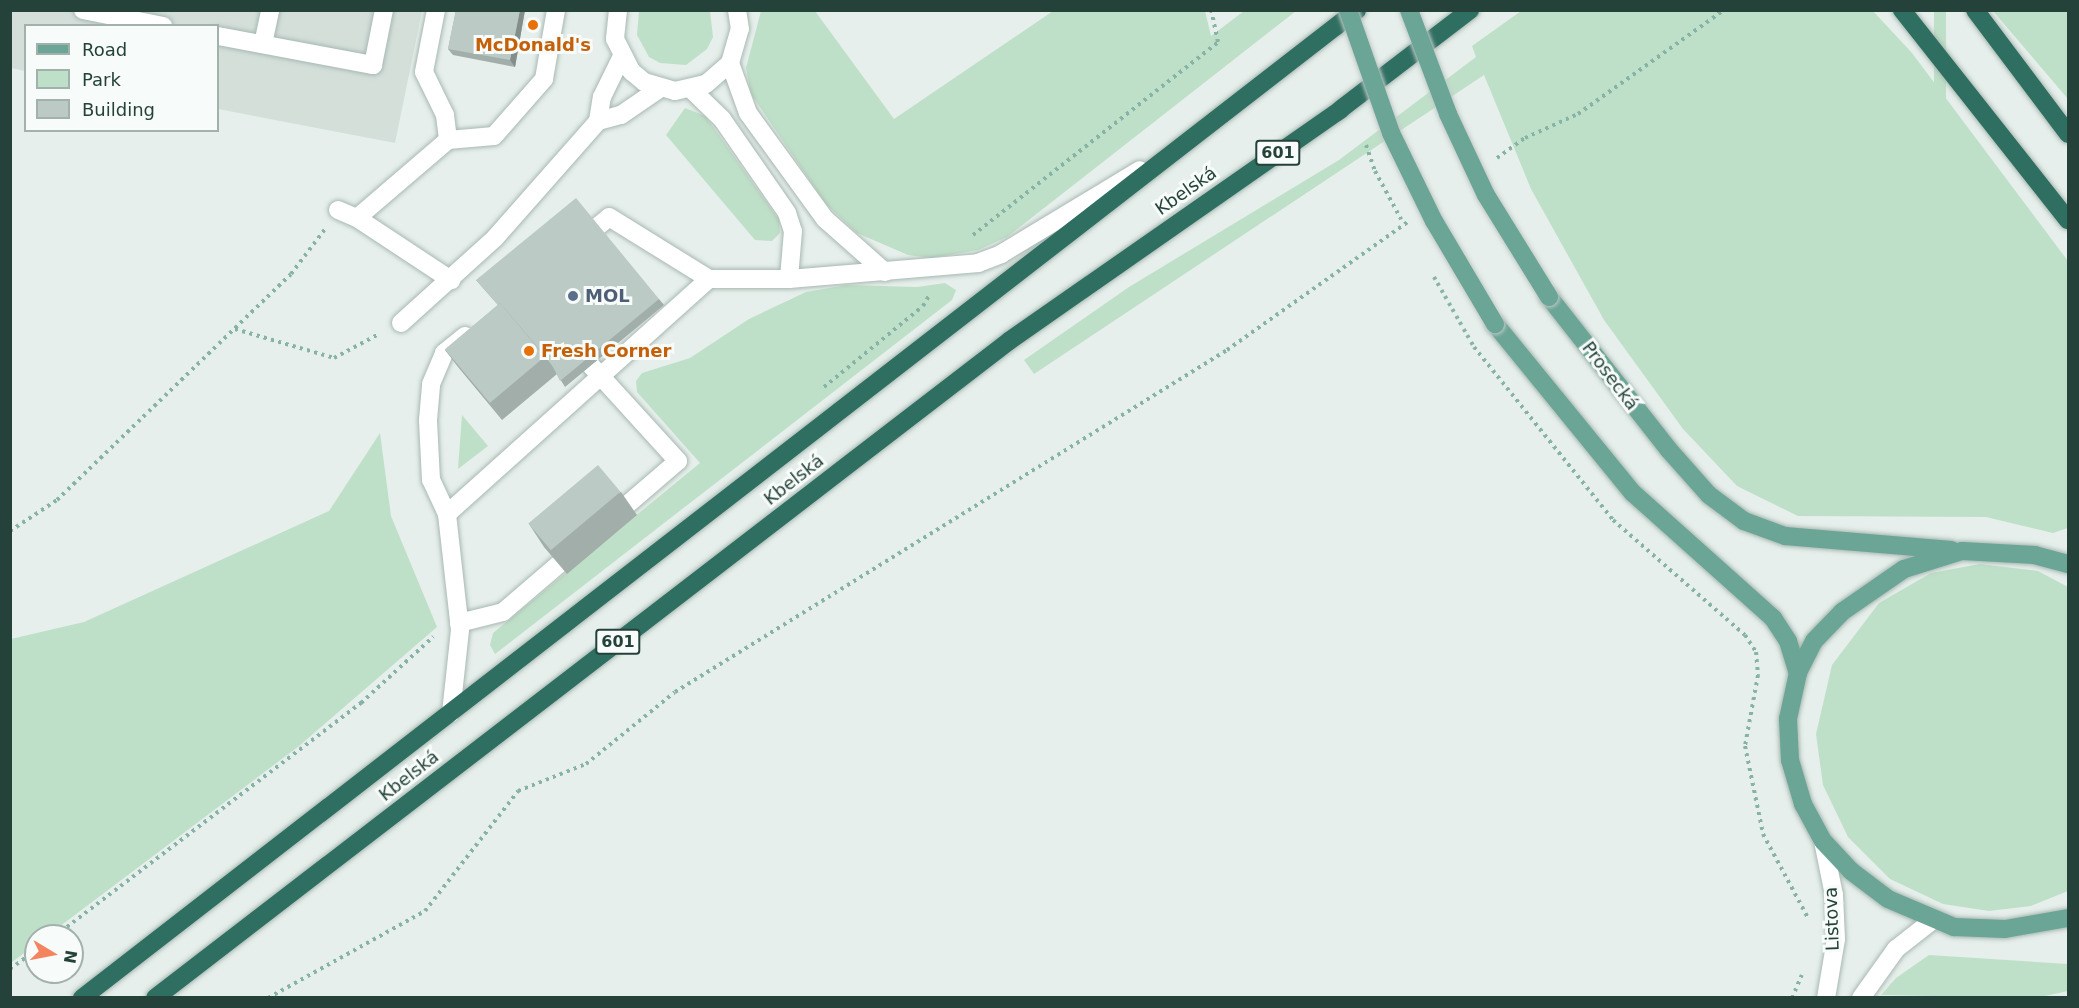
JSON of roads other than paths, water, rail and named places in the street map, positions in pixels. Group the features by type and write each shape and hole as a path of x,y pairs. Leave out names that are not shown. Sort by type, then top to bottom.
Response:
{"highway":[{"name":"Kbelská","path":"82,998 1357,10"},
{"name":"Kbelská","path":"155,998 1009,341 1341,109 1470,10"},
{"path":"1902,10 2068,220"},
{"path":"1975,10 2068,134"}],"main road":[{"path":"1348,10 1391,133 1434,221 1495,324 1633,493 1773,618 1788,640 1798,673"},
{"name":"Prosecká","path":"1409,10 1448,114 1486,195 1549,297 1669,450 1709,495 1744,521 1785,536 2035,555 2068,564"},
{"path":"1962,550 1904,569 1842,612 1814,641 1798,673 1788,719 1790,760 1803,804 1823,841 1851,872 1888,899 1954,927 2005,929 2065,921"}],"street":[{"path":"83,10 128,15 157,24"},
{"path":"263,44 270,10"},
{"path":"219,36 373,65 384,10"},
{"path":"436,10 424,72 445,115 448,140"},
{"path":"357,218 448,140 494,136 544,79 556,10"},
{"path":"618,10 615,39 621,58 631,71 659,89 692,90 720,75 730,63 737,46 738,11"},
{"path":"400,323 495,238 598,121 602,97 621,58"},
{"path":"730,63 748,113 825,219 885,272"},
{"path":"598,121 621,115 659,89"},
{"path":"692,90 722,119 787,213 793,231 789,279"},
{"path":"565,253 609,218 709,279 789,279 959,267 1001,254 1195,137"},
{"path":"338,210 357,218 450,280"},
{"path":"447,514 709,279"},
{"path":"451,713 459,623 447,514 431,480 428,420 431,384 444,353 479,325"},
{"path":"561,333 678,461 628,504"},
{"path":"459,623 503,612 559,564"},
{"name":"Listova","path":"1823,841 1834,895 1836,939 1826,998"},
{"path":"1861,998 1896,949 1933,920"}],"place":[{"name":"McDonald's","path":"533,25"},
{"name":"MOL","path":"573,296"},
{"name":"Fresh Corner","path":"529,351"}]}
